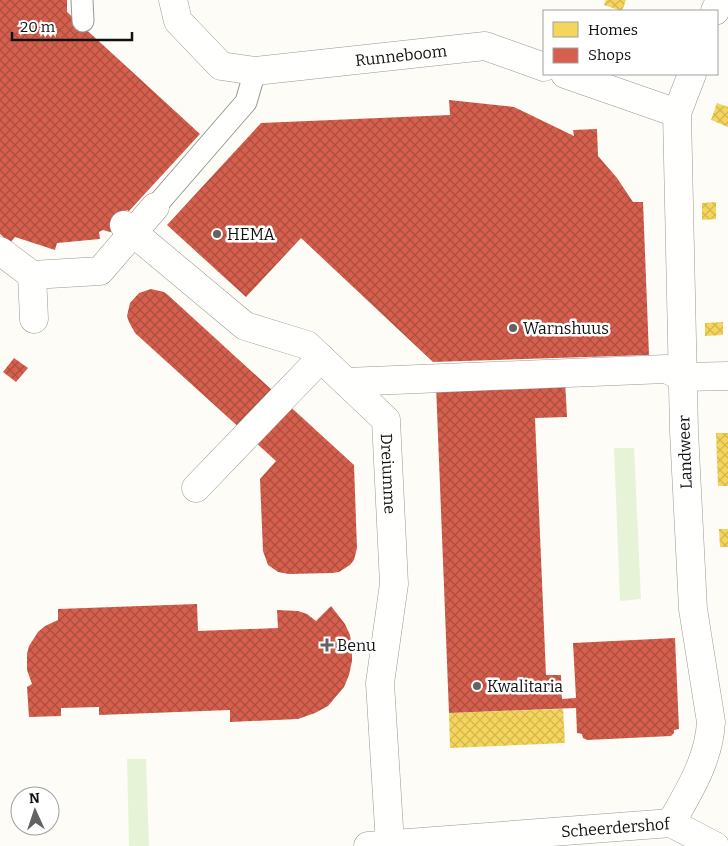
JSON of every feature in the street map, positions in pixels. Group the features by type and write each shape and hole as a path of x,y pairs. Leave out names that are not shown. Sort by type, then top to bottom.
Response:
{"street":[{"name":"Runneboom","path":"174,0 178,21 221,66 255,71 485,46 543,67"},
{"path":"568,75 677,113"},
{"name":"Landweer","path":"672,823 706,755 711,722 693,609 684,431 677,113 692,75"},
{"path":"0,251 32,275 100,271 129,229 156,207"},
{"name":"Dreiumme","path":"129,229 244,326 307,345 386,420 394,584 380,683 379,845"},
{"path":"32,275 34,319"},
{"path":"196,488 321,358"},
{"path":"346,382 666,369 683,377 728,376"},
{"name":"Scheerdershof","path":"379,845 672,823 715,846"}],"lane":[{"path":"82,0 83,21"},
{"path":"156,207 246,102 255,71"}],"green space":[{"path":"614,448 634,448 641,599 620,601"},
{"path":"127,759 146,759 149,846 129,846"}],"building: Homes":[{"path":"606,0 626,0 622,10 604,5"},
{"path":"717,103 728,107 728,127 711,120"},
{"path":"716,202 716,219 702,220 702,203"},
{"path":"723,322 723,335 705,336 705,323"},
{"path":"716,433 728,433 728,486 718,486"},
{"path":"719,529 728,529 728,547 720,547"},
{"path":"563,709 565,743 450,748 449,713"}],"building: Shops":[{"path":"0,0 67,0 67,12 200,134 129,211 126,210 127,218 118,230 110,232 103,230 99,232 100,239 57,243 55,250 15,237 10,243 0,234"},
{"path":"449,100 514,107 574,136 573,130 597,129 598,156 617,178 633,202 643,202 649,355 433,362 301,238 246,297 167,225 261,123 450,115"},
{"path":"151,289 168,295 354,465 357,548 354,560 350,565 339,572 289,574 278,572 268,565 263,551 260,479 276,461 135,333 127,316 130,303 139,293"},
{"path":"14,358 28,368 16,382 3,372"},
{"path":"565,380 567,417 535,418 546,675 561,675 562,699 576,698 573,643 675,638 679,729 674,730 671,736 587,740 583,738 582,734 577,733 576,708 449,713 436,385"},
{"path":"197,604 198,631 278,628 277,610 298,611 307,614 316,621 331,606 345,624 350,635 352,661 344,687 328,706 298,719 230,722 230,710 99,715 99,707 61,708 61,716 29,717 27,687 32,684 27,670 29,646 38,632 45,626 58,620 58,609"}],"place":[{"name":"HEMA","path":"217,234"},
{"name":"Warnshuus","path":"513,328"},
{"name":"Benu","path":"327,645"},
{"name":"Kwalitaria","path":"477,686"}]}
